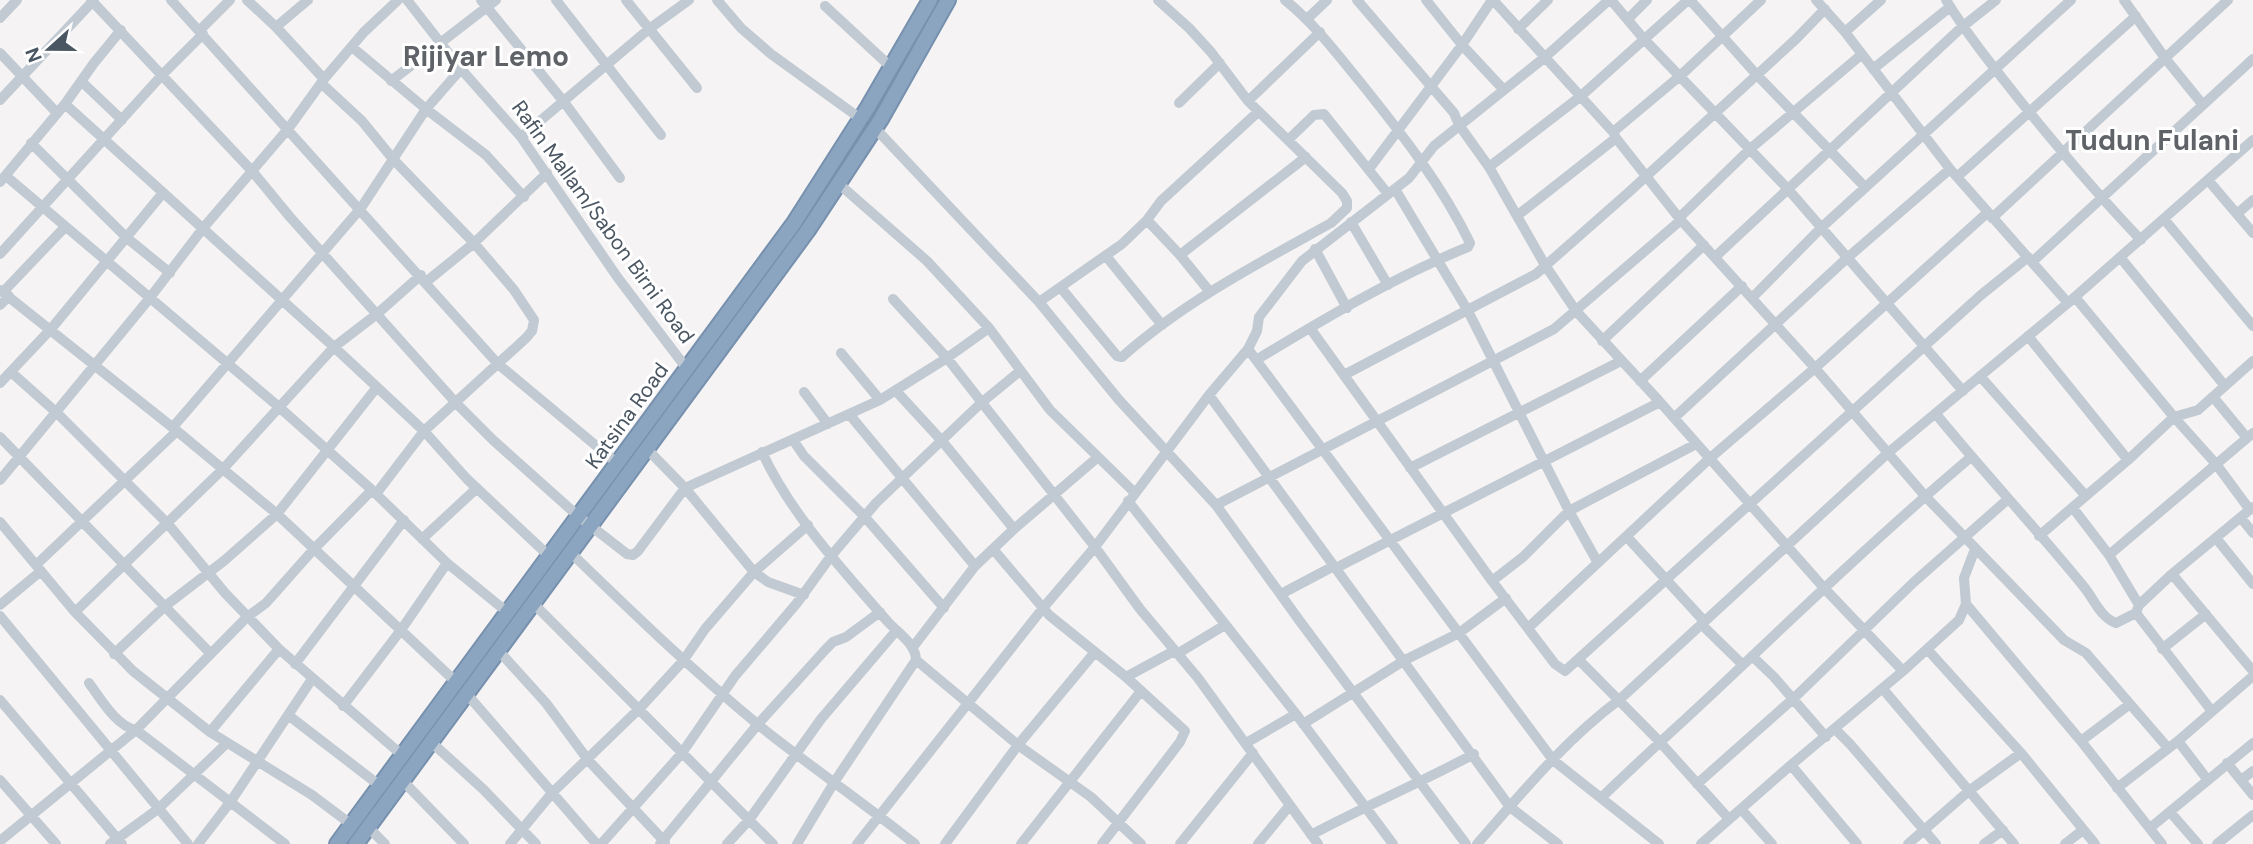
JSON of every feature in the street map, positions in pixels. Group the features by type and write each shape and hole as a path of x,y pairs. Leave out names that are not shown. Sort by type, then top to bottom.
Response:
{"highway":[{"name":"Katsina Road","path":"356,844 430,741 507,612 794,223 861,119 930,0"},
{"name":"Katsina Road","path":"338,844 402,755 461,687 498,650 534,604 786,261 875,128 948,0"}],"street":[{"path":"0,18 17,0"},
{"path":"172,0 498,364 618,464"},
{"path":"0,254 230,0"},
{"path":"0,841 136,730 247,617 266,603 313,550 374,492 424,431 532,331 534,320 514,290 474,243 393,159 276,27 247,0"},
{"path":"276,27 308,0"},
{"path":"0,480 96,365 204,227 288,129 322,81 364,32 398,0"},
{"name":"Rafin Mallam/Sabon Birni Road","path":"407,0 461,69 521,137 618,278 687,369"},
{"path":"391,81 441,43 484,4 496,0"},
{"path":"556,0 661,135"},
{"path":"626,0 697,88"},
{"path":"521,137 675,4 689,0"},
{"path":"717,0 741,29 771,54 861,119"},
{"path":"1061,288 1119,357 1122,357 1210,292 1331,223 1347,208 1342,192 1258,112 1189,28 1158,0"},
{"path":"1256,360 1388,285 1437,259 1468,247 1470,243 1421,160 1398,129 1308,18 1285,0"},
{"path":"1308,18 1327,0"},
{"path":"1357,0 1454,113 1459,125 1518,215 1545,265 1576,311 1824,588 1903,671"},
{"path":"1426,0 1462,45 1503,89"},
{"path":"1369,169 1493,0 1615,135 1680,219 1815,368 1925,496 2064,640 2086,653 2168,748"},
{"path":"1518,29 1548,0"},
{"path":"857,844 1043,608 1095,547 1209,395 1248,349 1257,331 1259,317 1302,261 1409,178 1421,160 1459,125 1544,58 1610,0 1787,188 1963,391"},
{"path":"1628,19 1647,0"},
{"path":"1489,167 1581,96 1643,38 1689,0 1865,187"},
{"path":"1518,215 1615,135 1761,0"},
{"path":"1816,0 1845,32 1954,173 2030,260 2072,300 2216,464 2251,508 2172,574 2138,609 2116,623 2102,613 2086,588 2007,500 1936,414"},
{"path":"1845,32 1881,0"},
{"path":"1715,257 1962,27 1996,0"},
{"path":"1752,298 1822,227 2071,0"},
{"path":"2124,0 2165,58 2203,104"},
{"path":"1528,628 1709,459 2064,154 2228,0"},
{"path":"0,100 92,1 252,171 456,403 590,527 627,554 633,555 685,488 880,400 989,328"},
{"path":"1873,69 1948,3 1962,27 2030,113 2102,200 2141,240"},
{"path":"484,4 564,102 620,178"},
{"path":"825,6 892,68"},
{"path":"1345,375 1527,279 1645,177 1796,39 1825,9"},
{"path":"1674,418 1846,258 2030,113 2136,16"},
{"path":"121,30 3,179 44,207 279,407 374,492 447,563 507,612"},
{"path":"1248,101 1320,32"},
{"path":"352,47 486,155 524,197"},
{"path":"0,53 57,113"},
{"path":"1216,505 1493,359 1535,340 1576,311 1680,219 1792,111 1861,55"},
{"path":"1310,328 1492,581 1562,670 1567,670 1981,295 2030,260 2102,200 2253,59"},
{"path":"1179,103 1220,63"},
{"path":"0,605 175,429 226,364 360,208 426,109 461,69"},
{"path":"81,81 122,120"},
{"path":"65,104 162,194 204,227 377,387 549,556"},
{"path":"1039,302 1106,256 1147,220 1161,201 1258,112"},
{"path":"1288,140 1314,115 1324,114 1369,169 1391,191 1437,259 1468,312 1521,412 1569,512 1598,563"},
{"path":"875,128 1039,302 1119,400 1216,505 1466,844"},
{"path":"1477,844 1553,760 1602,713 1889,452 2072,300 2253,140"},
{"path":"31,143 127,238 170,273"},
{"path":"1180,255 1306,157"},
{"path":"75,612 223,469 334,347 423,278 474,243 547,173"},
{"path":"2208,180 2253,233"},
{"path":"839,184 927,261 989,328 1050,410 1098,457 1393,844"},
{"path":"0,383 51,329 162,194"},
{"path":"2238,213 2253,200"},
{"path":"2164,219 2253,326"},
{"path":"1147,220 1210,292"},
{"path":"1351,222 1388,285"},
{"path":"0,305 4,293 65,227"},
{"path":"1602,341 1704,245"},
{"path":"1315,249 1347,309"},
{"path":"1106,256 1162,325"},
{"path":"2120,257 2225,386"},
{"path":"1640,381 1742,286"},
{"path":"4,293 223,469 276,514 401,630 461,687 597,844 602,843 682,752 746,662 804,595 864,516 902,476 1020,371"},
{"path":"893,299 947,358 1198,678 1318,844"},
{"path":"2028,335 2128,460"},
{"path":"1248,349 1553,760 1659,844"},
{"path":"841,353 880,400"},
{"path":"1410,468 1621,361"},
{"path":"2039,536 2174,417 2189,414 2214,398 2253,361"},
{"path":"11,372 57,413 124,483 168,524 247,617 279,649 402,755"},
{"path":"1980,376 2085,495"},
{"path":"114,654 163,607 225,560 276,514 377,387"},
{"path":"896,391 942,441 1014,529"},
{"path":"804,392 828,425"},
{"path":"1209,395 1474,754 1510,807 1558,844"},
{"path":"2109,555 2250,435 2214,398"},
{"path":"1281,594 1660,402"},
{"path":"849,414 975,566"},
{"path":"0,437 211,654"},
{"path":"793,440 808,461 864,516 944,608"},
{"path":"1492,581 1523,557 1569,512 1696,444"},
{"path":"648,449 685,488 754,572 768,582 804,595"},
{"path":"762,452 780,487 808,525 831,556 913,647 916,660 1018,745 1091,797 1141,844"},
{"path":"913,647 975,566 1053,494 1098,457"},
{"path":"1601,798 1824,588 1971,457"},
{"path":"422,539 477,488"},
{"path":"1697,784 1793,699 1913,582 2007,500"},
{"path":"2073,508 2109,555 2162,649 2211,710"},
{"path":"2241,518 2253,533"},
{"path":"295,664 404,520"},
{"path":"0,522 114,654 210,732 312,795 352,825"},
{"path":"510,844 552,793 640,708 754,572 808,525"},
{"path":"1627,537 1743,665"},
{"path":"2216,538 2253,584"},
{"path":"993,549 1043,608 1126,677 1183,728 1185,733 1102,844"},
{"path":"1701,844 1959,620 1966,604 1964,578 1975,549"},
{"path":"571,553 682,661 796,755 835,781 915,844"},
{"path":"343,706 401,630 447,563"},
{"path":"2172,574 2253,671"},
{"path":"1303,724 1405,660 1459,633 1506,598"},
{"path":"534,604 773,844"},
{"path":"1966,604 2081,741 2162,844"},
{"path":"498,650 546,703 588,760 663,843 758,724 826,649 880,612"},
{"path":"2162,649 2206,614"},
{"path":"0,616 188,844"},
{"path":"1126,677 1225,625"},
{"path":"727,844 749,820 821,719 896,631"},
{"path":"210,732 279,649"},
{"path":"1927,649 2021,753 2095,844"},
{"path":"945,844 1018,745 1095,652"},
{"path":"1752,656 1826,737"},
{"path":"797,844 835,781 916,660"},
{"path":"1579,660 1659,741 1729,819"},
{"path":"2117,788 2178,741 2253,676"},
{"path":"198,844 231,801 312,679"},
{"path":"89,683 119,721 129,729 136,730 231,801 278,842"},
{"path":"1883,688 2014,844"},
{"path":"1021,844 1141,691"},
{"path":"0,700 117,842 158,809 226,743"},
{"path":"2081,741 2130,704"},
{"path":"1246,743 1296,714"},
{"path":"288,715 379,785"},
{"path":"1835,729 1936,844"},
{"path":"430,741 484,789 536,844"},
{"path":"2178,741 2207,779"},
{"path":"2150,828 2253,743"},
{"path":"1180,844 1253,752"},
{"path":"1908,844 1970,790 2021,753"},
{"path":"1311,835 1364,806 1421,783 1474,754"},
{"path":"2227,763 2253,794"},
{"path":"1791,765 1857,844"},
{"path":"2241,780 2253,771"},
{"path":"0,780 56,844"},
{"path":"402,780 464,844"},
{"path":"1258,844 1290,805"},
{"path":"1741,809 1772,844"},
{"path":"2170,811 2198,844"},
{"path":"2217,844 2253,815"},
{"path":"368,827 385,844"},
{"path":"1984,844 2003,830"},
{"path":"2064,844 2083,830"}],"district":[{"name":"Rijiyar Lemo","path":"486,56"},
{"name":"Tudun Fulani","path":"2152,140"}]}
